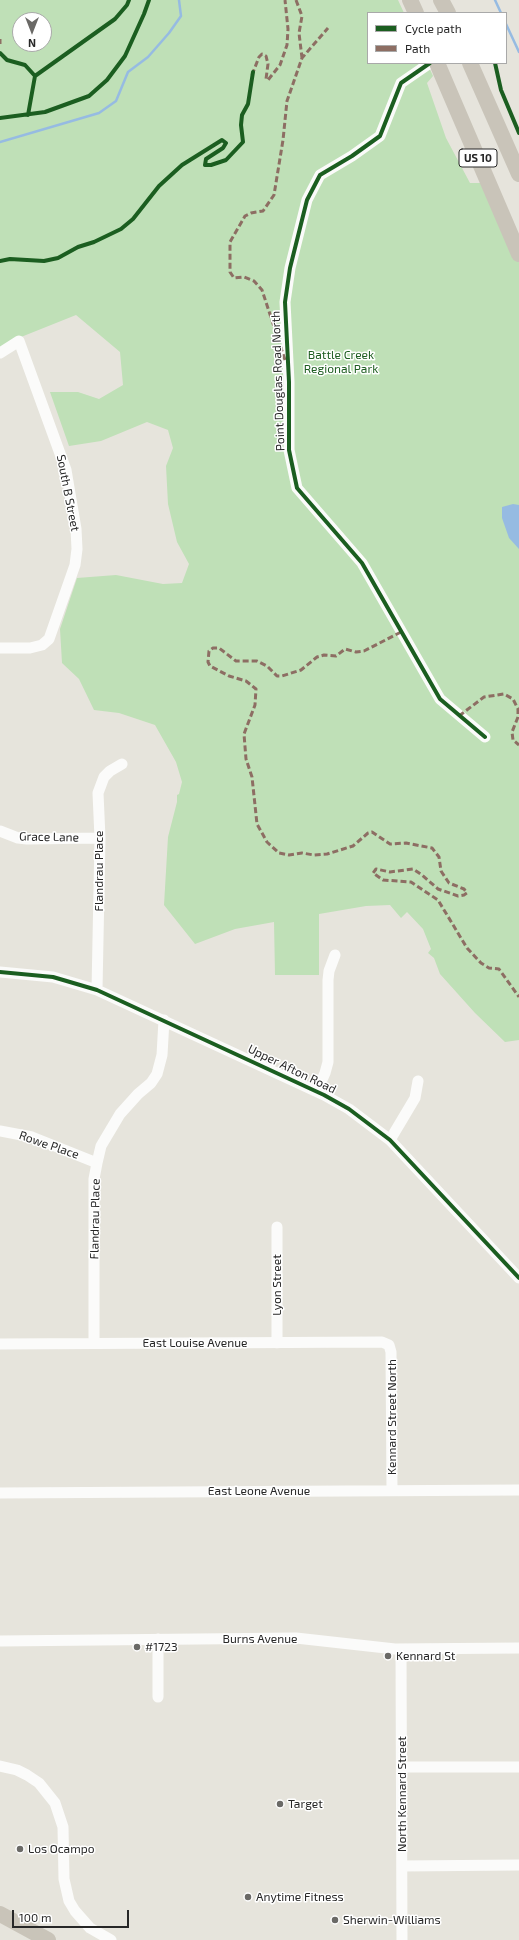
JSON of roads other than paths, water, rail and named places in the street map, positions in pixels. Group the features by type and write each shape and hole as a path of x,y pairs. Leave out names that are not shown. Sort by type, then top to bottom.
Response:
{"highway":[{"path":"410,0 416,12"},
{"path":"441,0 447,12"},
{"name":"US 10","path":"437,64 519,254"},
{"name":"US 10","path":"470,64 519,174"},
{"path":"0,1914 48,1940"}],"street":[{"name":"Point Douglas Road North","path":"429,64 401,83 380,136 352,156 320,174 307,200 290,268 285,302 289,450 297,488 362,564 440,699 485,737"},
{"name":"South B Street","path":"0,353 19,341 63,458 76,530 77,549 75,565 49,639 42,645 30,648 0,648"},
{"name":"Flandrau Place","path":"97,990 100,838 98,797 100,785 110,771 122,764"},
{"name":"Grace Lane","path":"0,831 27,839 100,838"},
{"path":"317,1091 328,1062 328,980 329,971 336,955"},
{"name":"Upper Afton Road","path":"0,972 53,977 97,990 317,1091 349,1110 390,1140 519,1278"},
{"name":"Flandrau Place","path":"94,1343 94,1179 97,1163 101,1146 120,1114 138,1094 151,1083 157,1074 162,1055 164,1020"},
{"path":"390,1140 415,1098 418,1081"},
{"name":"Rowe Place","path":"0,1131 32,1137 97,1163"},
{"name":"Lyon Street","path":"277,1227 277,1343"},
{"name":"East Louise Avenue","path":"0,1344 382,1342 388,1345"},
{"name":"Kennard Street North","path":"388,1345 391,1352 392,1490"},
{"name":"East Leone Avenue","path":"0,1493 519,1490"},
{"name":"Burns Avenue","path":"0,1641 296,1638 401,1649 519,1648"},
{"path":"158,1639 158,1698"},
{"name":"North Kennard Street","path":"401,1649 402,1940"},
{"path":"0,1766 17,1770 27,1775 39,1784 51,1797 59,1814 63,1828 64,1879 69,1901 79,1917 90,1928 111,1940"},
{"path":"402,1767 519,1767"},
{"path":"402,1866 519,1865"}],"water":[{"path":"513,504 519,505 519,549 509,538 502,518 502,507"}],"waterway":[{"path":"0,142 99,113 116,101 128,72 148,57 169,33 181,16 179,0"},
{"path":"495,0 501,12"},
{"path":"507,26 519,52"}],"place":[{"name":"#1723","path":"137,1647"},
{"name":"Kennard St","path":"388,1656"},
{"name":"Target","path":"280,1804"},
{"name":"Los Ocampo","path":"20,1849"},
{"name":"Anytime Fitness","path":"248,1897"},
{"name":"Sherwin-Williams","path":"335,1920"}],"park label":[{"name":"Battle Creek Regional Park","path":"341,362"}]}
